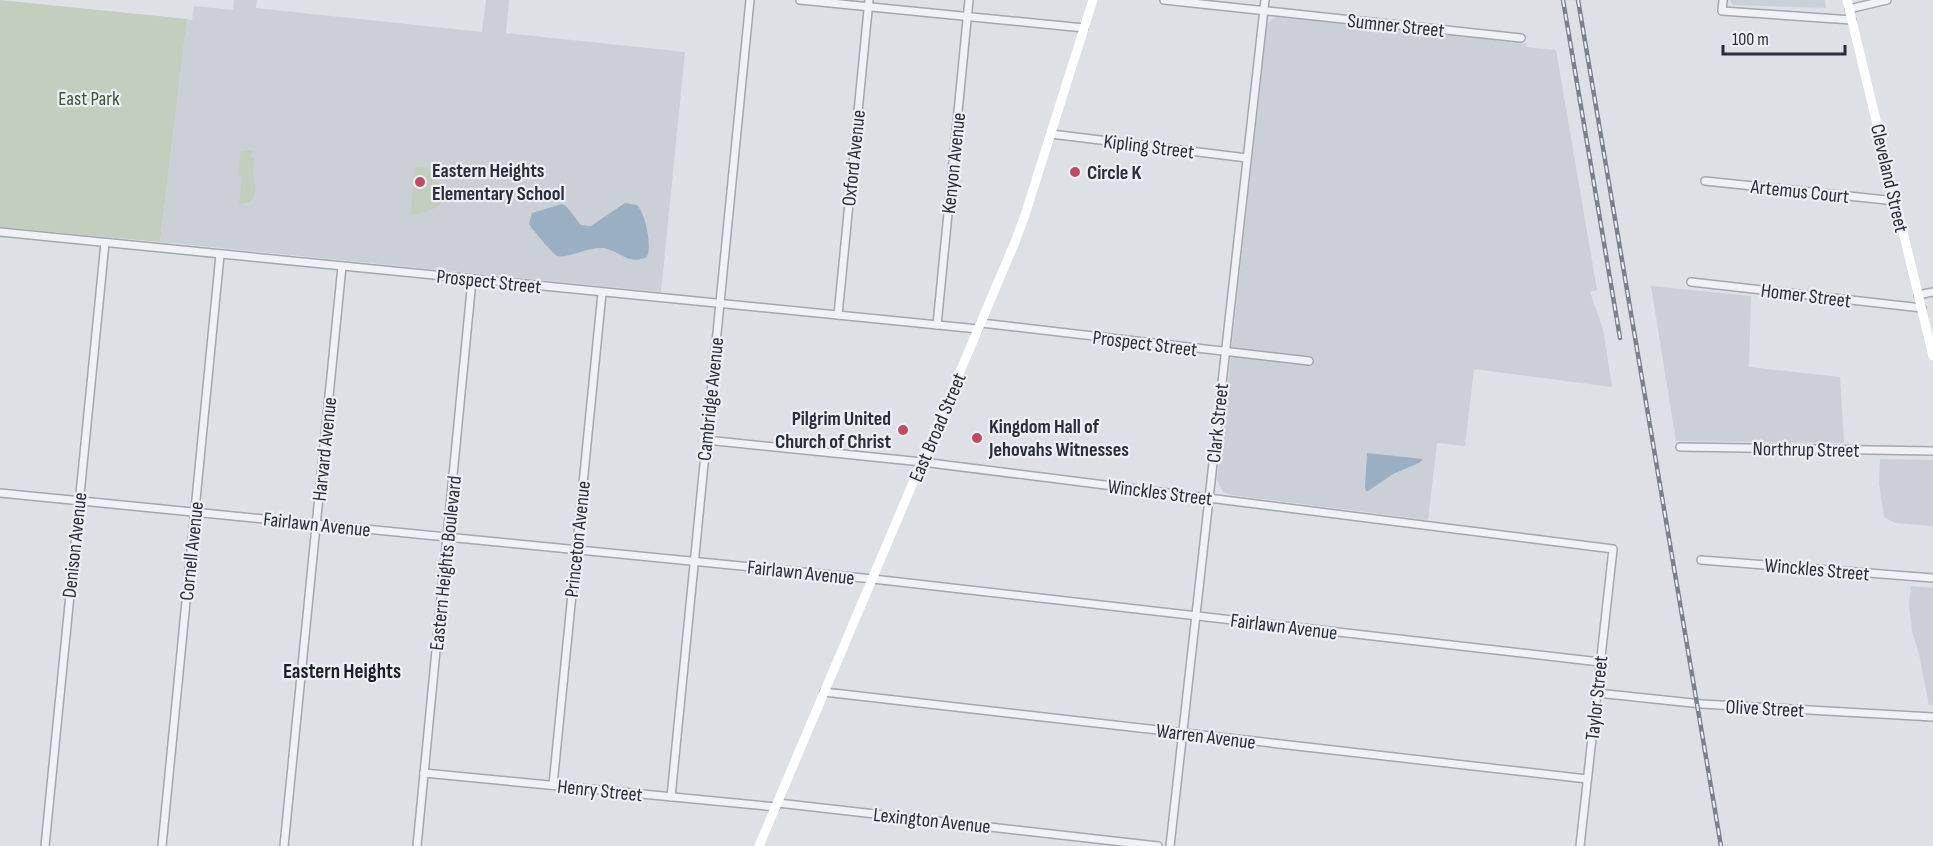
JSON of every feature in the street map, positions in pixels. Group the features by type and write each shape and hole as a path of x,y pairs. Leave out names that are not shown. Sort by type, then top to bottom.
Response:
{"street":[{"name":"Cambridge Avenue","path":"671,797 750,0"},
{"path":"800,0 868,3 1084,28"},
{"name":"Kenyon Avenue","path":"937,325 969,0"},
{"name":"East Broad Street","path":"759,846 1025,215 1093,0"},
{"name":"Sumner Street","path":"1164,0 1521,38"},
{"name":"Clark Street","path":"1170,846 1265,0"},
{"path":"1723,0 1722,11 1852,20"},
{"path":"1848,4 1887,0"},
{"name":"Oxford Avenue","path":"837,315 868,3"},
{"name":"Cleveland Street","path":"1848,4 1933,356"},
{"name":"Kipling Street","path":"1051,134 1247,158"},
{"name":"Artemus Court","path":"1705,181 1896,201"},
{"name":"Prospect Street","path":"0,232 602,293 937,325 980,326 1309,361"},
{"name":"Denison Avenue","path":"45,846 105,243"},
{"name":"Cornell Avenue","path":"162,846 220,255"},
{"name":"Harvard Avenue","path":"284,846 342,266"},
{"name":"Eastern Heights Boulevard","path":"417,846 472,280"},
{"name":"Homer Street","path":"1690,282 1922,308"},
{"path":"1918,295 1933,292"},
{"name":"Princeton Avenue","path":"553,786 602,293"},
{"name":"Winckles Street","path":"706,440 922,462 1613,549"},
{"name":"Northrup Street","path":"1680,447 1933,451"},
{"name":"Fairlawn Avenue","path":"0,493 873,579 1600,662"},
{"name":"Taylor Street","path":"1580,846 1613,549"},
{"name":"Winckles Street","path":"1701,560 1933,578"},
{"name":"Warren Avenue","path":"824,693 1587,779"},
{"name":"Olive Street","path":"1597,693 1697,704 1933,717"},
{"name":"Henry Street","path":"424,773 777,805"},
{"name":"Lexington Avenue","path":"777,805 1158,846"}],"shaded area":[{"name":"Eastern Heights Elementary School","path":"234,0 257,0 256,8 482,32 486,0 509,0 506,33 685,52 661,292 160,242 187,19 192,20 194,6 233,10"},
{"path":"1730,0 1825,0 1826,8 1733,5"},
{"path":"1276,17 1360,24 1527,44 1526,47 1556,50 1597,290 1590,292 1603,329 1612,387 1474,369 1465,446 1437,443 1428,520 1231,495 1223,492 1217,480 1267,23"},
{"path":"1651,286 1751,296 1749,367 1840,377 1844,443 1676,441"},
{"path":"1880,459 1933,460 1933,526 1895,523 1884,517 1879,484"},
{"path":"1911,586 1933,588 1933,706 1929,705 1912,631 1909,605"}],"green space":[{"name":"East Park","path":"0,0 187,19 160,242 0,227"},
{"path":"252,150 255,193 251,201 239,204 242,177 238,176 241,151"},
{"path":"415,167 428,168 440,187 442,200 432,209 410,215"}],"water":[{"path":"625,203 637,205 640,210 648,238 647,257 629,259 603,248 557,256 529,224 532,213 562,204 581,225 591,226"},
{"path":"1367,453 1423,459 1366,491"}],"railway":[{"path":"1563,0 1620,338"},
{"path":"1578,0 1721,846"}],"place":[{"name":"Circle K","path":"1075,172"},
{"name":"Eastern Heights Elementary School","path":"420,182"},
{"name":"Pilgrim United Church of Christ","path":"903,430"},
{"name":"Kingdom Hall of Jehovahs Witnesses","path":"977,438"}],"district":[{"name":"Eastern Heights","path":"342,671"}]}
